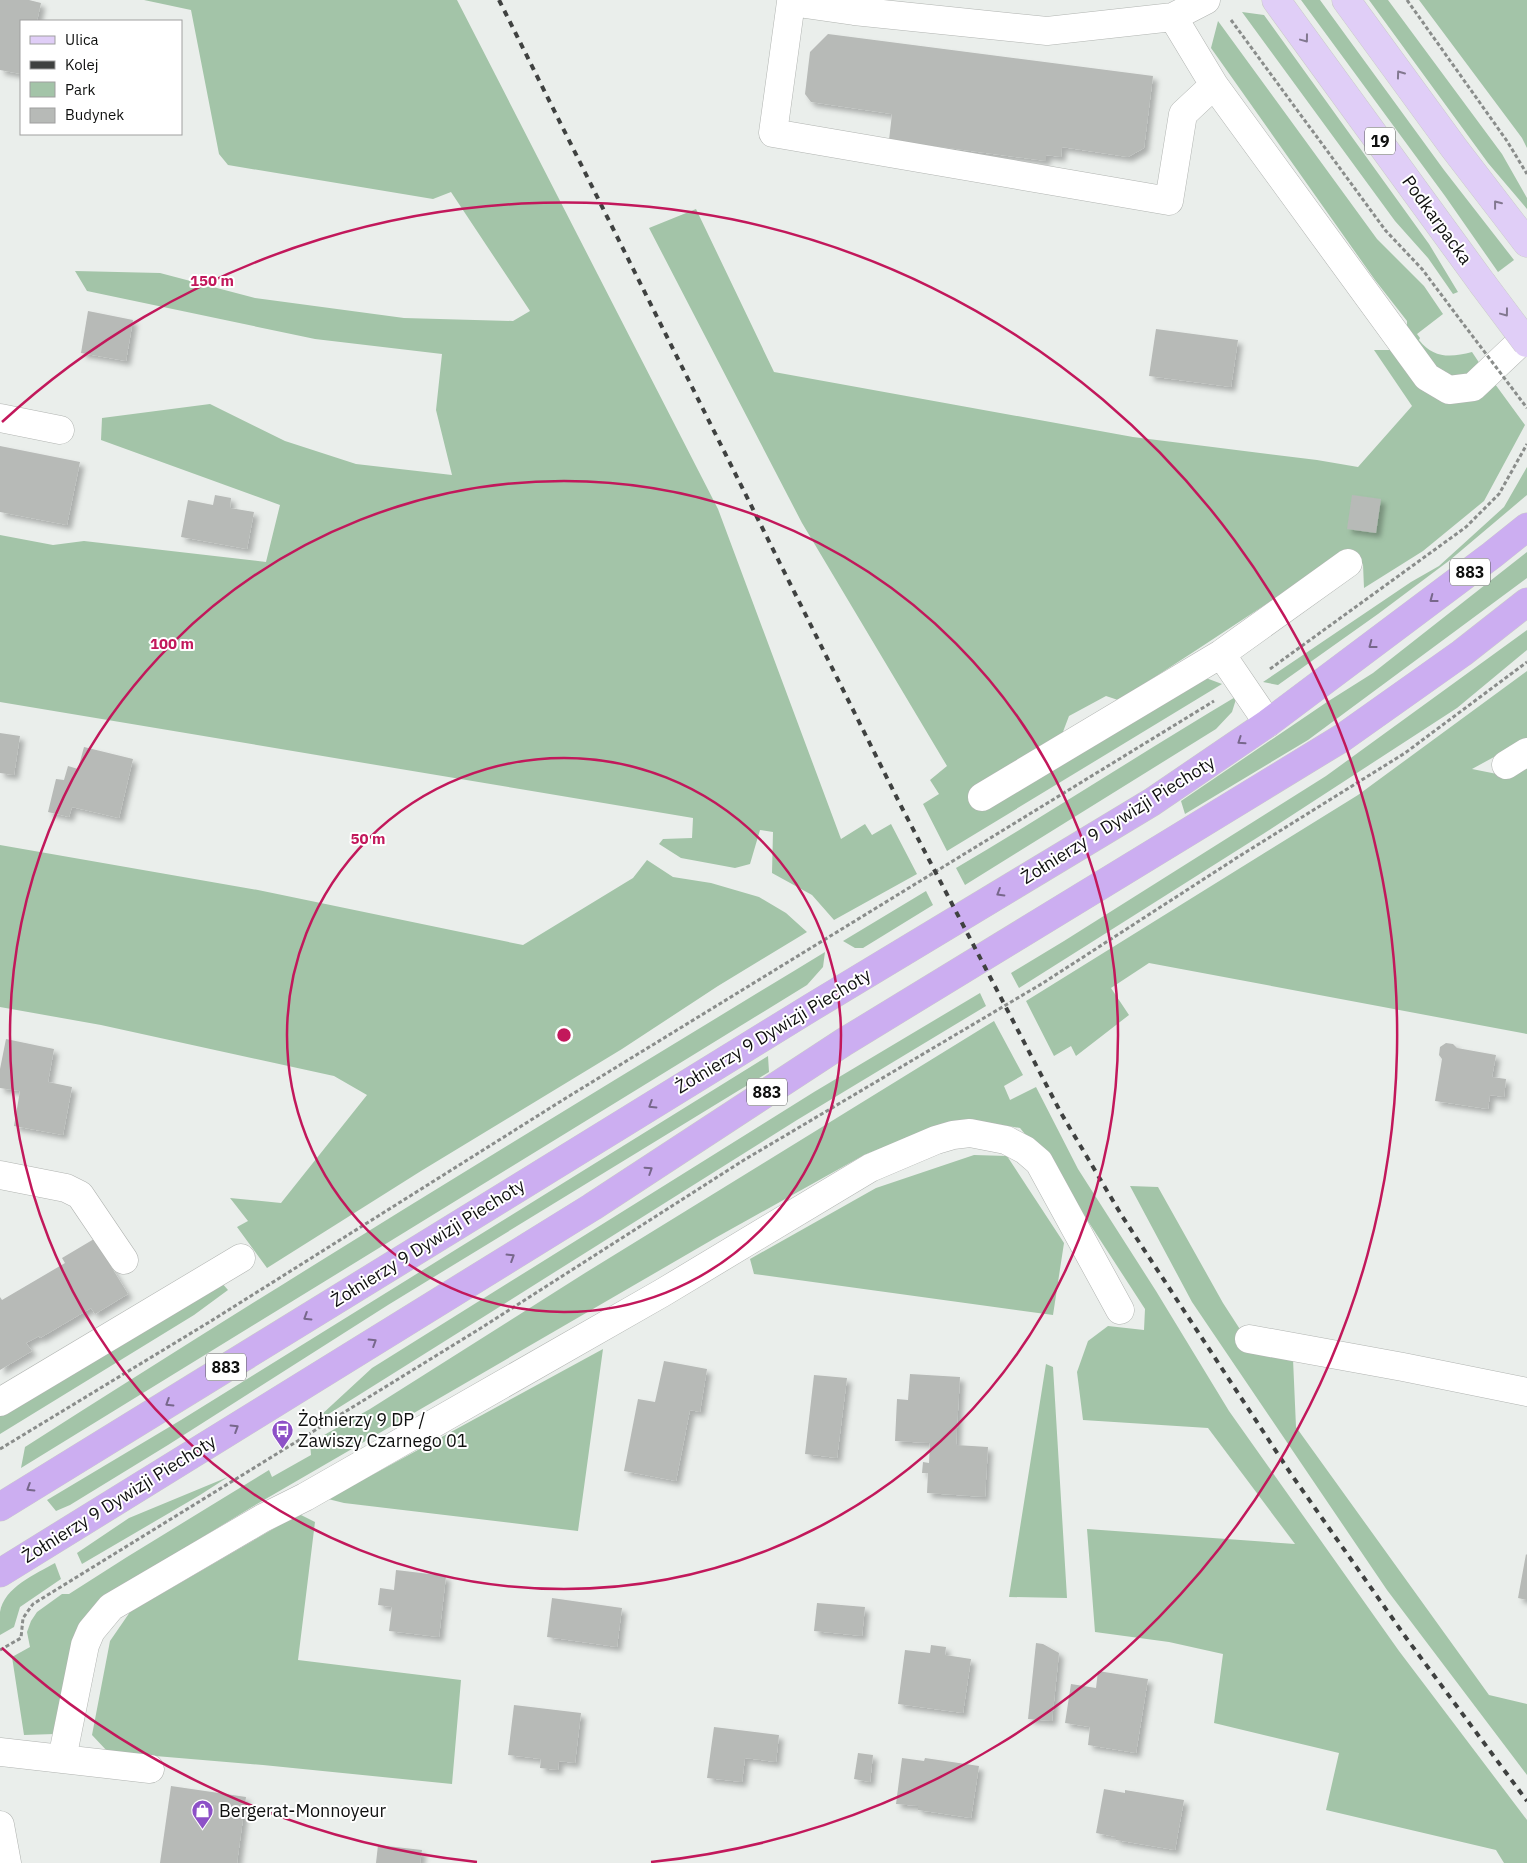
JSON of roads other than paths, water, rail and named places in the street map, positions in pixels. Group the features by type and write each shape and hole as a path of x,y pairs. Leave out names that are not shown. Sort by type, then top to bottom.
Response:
{"highway":[{"name":"Żołnierzy 9 Dywizji Piechoty","path":"0,1506 812,1007 1152,802 1268,723 1492,556 1527,527"},
{"name":"Żołnierzy 9 Dywizji Piechoty","path":"0,1573 592,1207 844,1042 1342,738 1462,653 1527,602"}],"main road":[{"name":"Podkarpacka","path":"1276,0 1527,343"},
{"path":"1346,0 1454,148 1527,243"}],"street":[{"path":"1206,0 1173,17 1047,31 854,11 791,2 773,133 1169,202 1183,114 1214,85"},
{"path":"1173,17 1214,85 1427,376 1449,390 1473,387 1527,336"},
{"path":"0,418 60,430"},
{"path":"982,797 1221,654 1348,563"},
{"path":"1221,654 1268,723"},
{"path":"62,1759 85,1646 91,1631 111,1607 263,1518 314,1492 662,1293 870,1168 952,1135 970,1133 987,1135 1006,1140 1025,1150 1039,1162 1120,1310"},
{"path":"0,1175 66,1188 80,1195 124,1260"},
{"path":"0,1402 241,1258"},
{"path":"1248,1339 1527,1392"},
{"path":"0,1752 150,1769"},
{"path":"0,1825 7,1863"}],"railway":[{"path":"499,0 901,806 1061,1113 1122,1216 1291,1474 1407,1639 1527,1801"}],"place":[{"name":"Żołnierzy 9 DP / Zawiszy Czarnego 01","path":"282,1449"},
{"name":"Bergerat-Monnoyeur","path":"203,1830"}]}
